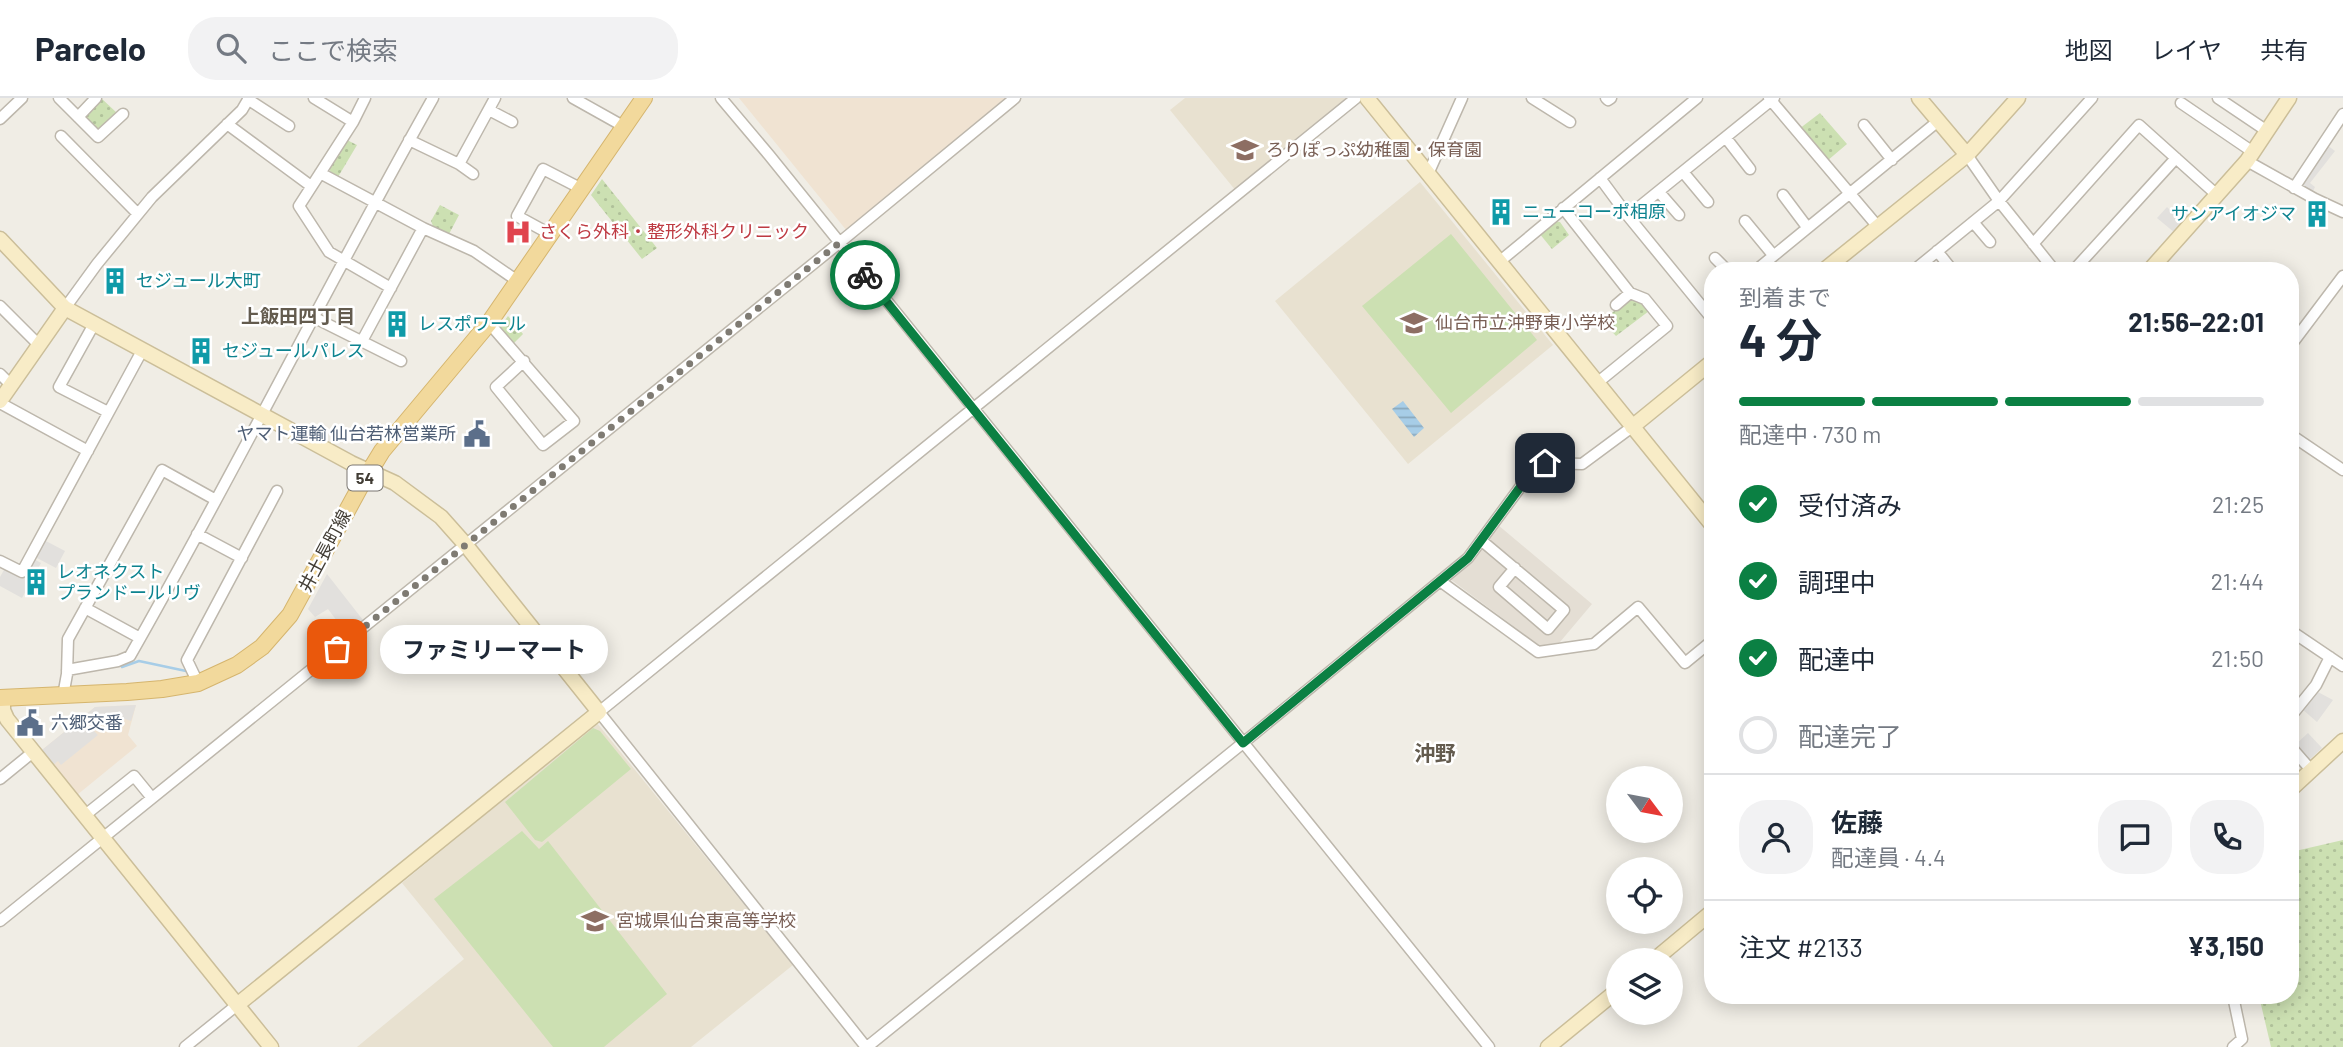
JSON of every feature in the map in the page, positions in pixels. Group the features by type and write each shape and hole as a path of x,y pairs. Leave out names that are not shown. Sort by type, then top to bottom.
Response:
{"main road":[{"name":"井土長町線","path":"1,698 162,689 198,683 237,665 262,647 290,615 369,471 393,436 489,323 643,98"}],"street":[{"path":"0,119 22,98"},
{"path":"59,98 99,137 123,114"},
{"path":"78,117 96,98"},
{"path":"314,98 353,122"},
{"path":"365,98 353,122 299,205 329,252 391,288"},
{"path":"67,670 118,661 130,656 433,98"},
{"path":"459,164 495,98"},
{"path":"573,98 623,126"},
{"path":"721,98 1489,1047"},
{"path":"0,921 1015,98"},
{"path":"184,1047 1356,98"},
{"path":"1367,98 1704,515"},
{"path":"1428,174 1462,98"},
{"path":"1532,98 1570,122"},
{"path":"1919,98 1967,155 1999,201 2048,262"},
{"path":"1836,262 1967,155 2018,98"},
{"path":"1924,262 1999,201 2092,98"},
{"path":"2218,98 2267,131"},
{"path":"2157,262 2250,156 2289,98"},
{"path":"88,451 0,402 97,264 138,214 249,99 289,126"},
{"path":"1499,262 1692,99"},
{"path":"1628,216 1772,99 1879,228"},
{"path":"2181,103 2294,188 2343,212"},
{"path":"489,110 512,122"},
{"path":"2294,188 2343,114"},
{"path":"1765,262 1937,122"},
{"path":"227,124 311,186"},
{"path":"1864,125 1892,160"},
{"path":"2033,244 2139,125 2217,195"},
{"path":"61,136 138,214"},
{"path":"1726,138 1750,169"},
{"path":"409,140 459,164 473,174"},
{"path":"2081,262 2176,158"},
{"path":"550,234 517,216 543,169 580,188"},
{"path":"1683,172 1708,202"},
{"path":"320,173 423,228 474,251 519,282"},
{"path":"1600,178 1704,309"},
{"path":"1659,192 1679,215"},
{"path":"1783,195 1807,226"},
{"path":"1563,208 1630,293 1645,299 1667,326 1597,383"},
{"path":"1745,221 1773,255"},
{"path":"1973,222 1990,242"},
{"path":"362,341 423,228"},
{"path":"0,239 65,308 262,415 396,483 430,507 465,544 867,1047 1468,558 1535,467 1545,463 1582,464 1704,373"},
{"path":"1937,251 1946,262"},
{"path":"1715,258 1719,262"},
{"path":"2299,334 2343,276"},
{"path":"1616,305 1630,293"},
{"path":"0,306 39,345"},
{"path":"315,318 401,361"},
{"path":"489,323 524,361 575,421 543,445 496,387 524,361"},
{"path":"94,324 59,387 108,412"},
{"path":"0,561 22,572 143,349"},
{"path":"0,374 11,385"},
{"path":"2299,440 2343,470"},
{"path":"63,696 68,639 162,470 216,500"},
{"path":"198,683 187,660 277,492"},
{"path":"197,534 242,558"},
{"path":"1482,541 1564,610 1548,629 1499,587 1514,568"},
{"path":"1440,581 1538,652 1594,645 1638,607 1685,663 1704,647"},
{"path":"85,608 140,638"},
{"path":"2299,636 2343,666"},
{"path":"2299,706 2316,685 2330,657"},
{"path":"1,698 7,719 271,1047"},
{"path":"2299,781 2343,741"},
{"path":"0,779 33,752"},
{"path":"2299,756 2311,770"},
{"path":"84,816 134,776 152,798"},
{"path":"1669,948 1704,918"},
{"path":"1548,1047 1606,1000"},
{"path":"2232,1047 2242,1039 2235,1004"}],"shaded area":[{"path":"739,98 1011,98 847,231"},
{"name":"ろりぽっぷ幼稚園・保育園","path":"1185,98 1351,98 1236,191 1170,110"},
{"path":"2327,145 2335,151 2310,183 2315,187 2312,193 2302,189 2301,184"},
{"name":"仙台市立沖野東小学校","path":"1420,182 1553,345 1408,464 1275,301"},
{"path":"2167,207 2184,223 2175,233 2157,218"},
{"path":"1498,525 1592,604 1560,642 1540,646 1450,579 1469,564 1478,550 1486,549 1506,567 1506,574 1496,586 1548,631 1567,609 1489,545 1489,538"},
{"path":"44,540 65,551 56,568 35,557"},
{"path":"34,559 41,563 22,598 0,586 0,577 5,568 23,578"},
{"path":"327,574 363,620 337,641 333,636 343,629 328,609 315,617 308,609"},
{"path":"1511,577 1519,577 1556,608 1557,613 1550,621 1543,621 1507,591 1506,583"},
{"path":"2316,691 2333,700 2317,722 2302,709"},
{"path":"136,705 128,735 137,746 77,795 42,750 95,707"},
{"path":"136,705 131,721 112,715 93,730 98,735 61,765 58,761 53,765 42,750 95,707"},
{"name":"宮城県仙台東高等学校","path":"597,723 793,965 691,1047 357,1047 464,959 402,883"},
{"path":"2308,733 2322,748 2309,760 2299,749 2299,741"}],"green space":[{"path":"101,98 117,113 98,129 87,119 86,113"},
{"path":"1820,113 1847,144 1827,161 1799,129"},
{"path":"345,139 357,145 338,177 331,173 329,168"},
{"path":"602,179 657,248 642,259 591,195"},
{"path":"440,205 459,215 449,234 433,226 431,221"},
{"path":"1554,221 1560,222 1569,235 1552,249 1539,233"},
{"path":"1451,234 1537,340 1451,413 1362,306"},
{"path":"1630,298 1642,301 1649,311 1616,336 1602,321"},
{"path":"508,316 523,334 512,345 501,333 500,327"},
{"path":"593,728 600,731 631,769 542,842 535,840 505,802"},
{"path":"522,831 539,849 548,841 667,994 604,1047 553,1047 434,899"},
{"path":"2343,840 2343,1047 2271,1047 2261,1004 2299,1004 2299,850"}],"water":[{"path":"1403,401 1424,428 1414,437 1392,409"}],"waterway":[{"path":"122,667 139,661 186,671"}],"way so far":[{"path":"337,649 839,243 865,275"}],"place":[{"name":"ろりぽっぷ幼稚園・保育園","path":"1245,150"},
{"name":"ニューコーポ相原","path":"1501,212"},
{"name":"サンアイオジマ","path":"2317,214"},
{"name":"さくら外科・整形外科クリニック","path":"518,232"},
{"name":"セジュール大町","path":"115,281"},
{"name":"仙台市立沖野東小学校","path":"1414,323"},
{"name":"レスポワール","path":"397,324"},
{"name":"セジュールパレス","path":"201,351"},
{"name":"ヤマト運輸 仙台若林営業所","path":"477,434"},
{"name":"レオネクスト プランドールリヴ","path":"36,582"},
{"name":"ファミリーマート","path":"337,649"},
{"name":"六郷交番","path":"30,723"},
{"name":"宮城県仙台東高等学校","path":"595,921"}],"district":[{"name":"上飯田四丁目","path":"298,316"},
{"name":"沖野","path":"1435,754"}],"route":[{"path":"865,275 1243,743 1468,558 1535,467 1545,463"}]}
